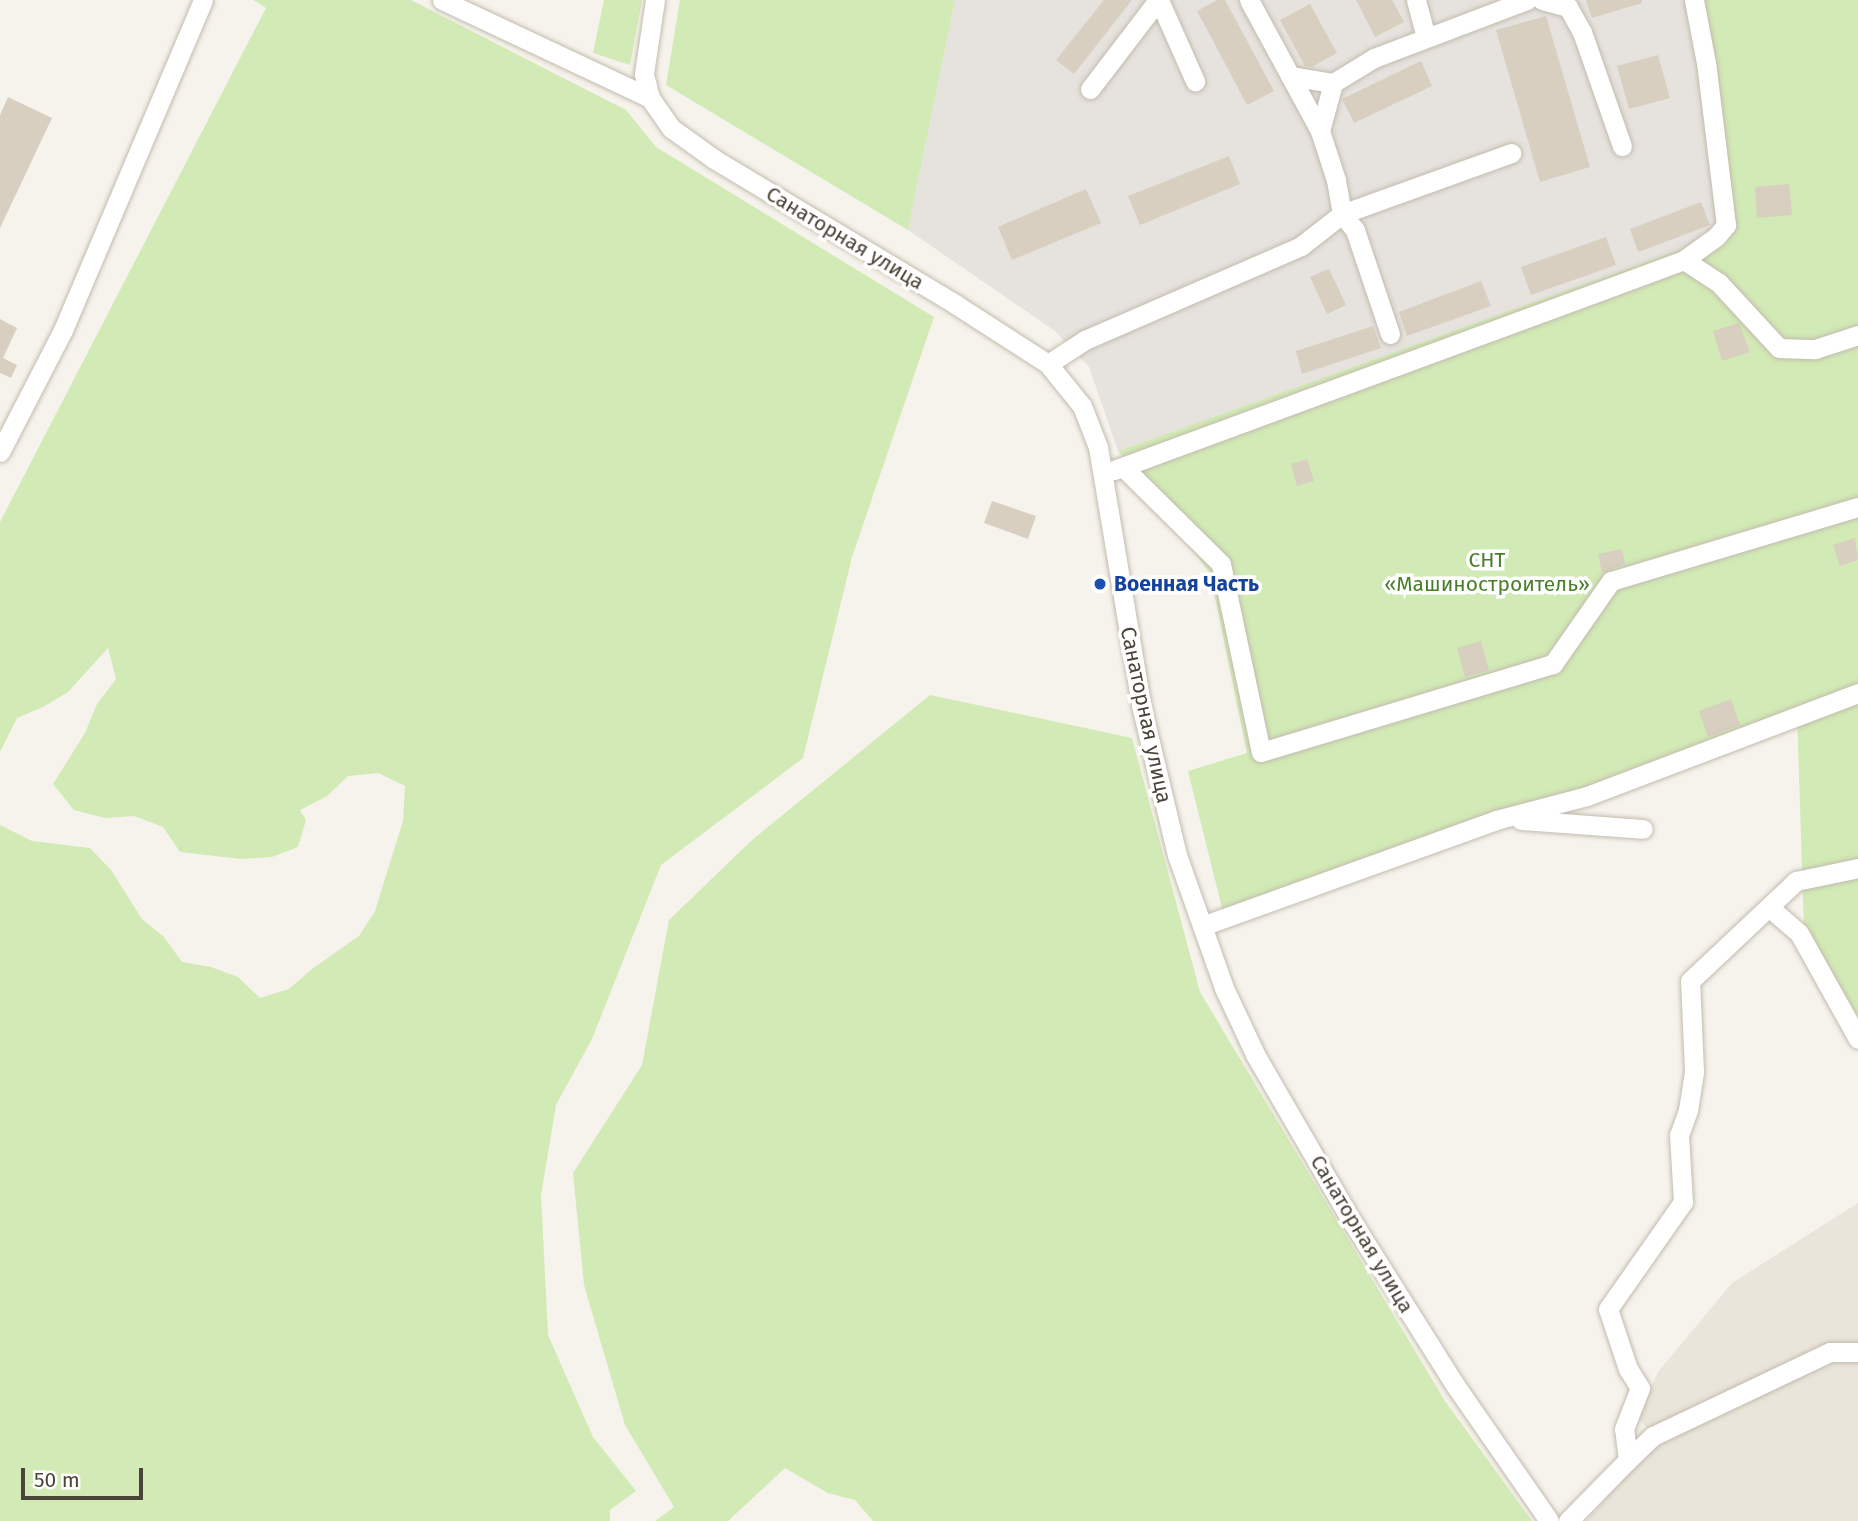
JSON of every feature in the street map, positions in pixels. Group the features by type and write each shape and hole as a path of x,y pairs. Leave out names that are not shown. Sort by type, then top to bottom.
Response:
{"street":[{"path":"0,452 63,330 203,0"},
{"path":"442,0 650,98"},
{"name":"Санаторная улица","path":"655,0 644,61 650,98 671,128 705,153 955,304 1048,364 1082,406 1098,447 1141,705 1177,855 1224,988 1256,1056 1353,1223 1455,1385 1549,1521"},
{"path":"1090,89 1158,0 1195,81"},
{"path":"1249,0 1320,131 1336,180 1342,214 1355,230 1391,334"},
{"path":"1416,0 1426,38"},
{"path":"1290,75 1333,83 1374,58 1527,0"},
{"path":"1542,0 1568,7 1581,32 1622,146"},
{"path":"1103,474 1684,260 1716,237 1726,225 1706,63 1694,0"},
{"path":"1320,131 1333,83"},
{"path":"1048,364 1085,340 1301,246 1342,214 1511,153"},
{"path":"1684,260 1719,283 1779,348 1815,349 1858,335"},
{"path":"1123,467 1221,564 1261,752 1553,664 1611,580 1858,507"},
{"path":"1202,926 1496,820 1587,796 1858,693"},
{"path":"1496,820 1537,820 1643,829"},
{"path":"1628,1460 1624,1429 1640,1388 1628,1369 1608,1309 1684,1202 1679,1135 1688,1110 1693,1071 1690,981 1796,881 1858,868"},
{"path":"1770,908 1799,933 1857,1040"},
{"path":"1568,1521 1653,1436 1830,1352 1858,1352"}],"shaded area":[{"path":"955,0 1686,0 1720,218 1715,230 1682,249 1118,451 1089,367 1055,331 908,230"},
{"path":"1858,1203 1858,1521 1586,1521 1659,1439 1637,1418 1658,1372 1732,1283"}],"green space":[{"path":"253,0 411,0 626,110 656,147 934,317 852,557 803,758 661,865 592,1039 556,1105 541,1195 548,1335 593,1437 636,1491 610,1510 610,1521 0,1521 0,825 32,841 90,848 111,870 142,919 164,937 182,962 211,967 238,977 260,998 289,989 359,936 375,911 403,821 405,786 378,773 348,776 327,796 300,810 306,820 298,847 272,857 241,859 180,852 163,827 134,816 105,818 74,810 53,784 85,733 97,704 116,679 108,648 68,692 17,718 0,752 0,522 266,8"},
{"path":"604,0 642,0 630,65 593,53"},
{"path":"680,0 955,0 908,230 666,85"},
{"name":"СНТ «Машиностроитель»","path":"1686,0 1858,0 1858,1016 1804,928 1797,715 1224,916 1188,771 1247,753 1210,573 1118,451 1682,249 1715,230 1720,218"},
{"path":"930,695 1132,738 1200,992 1445,1401 1532,1521 873,1521 855,1500 828,1493 785,1468 728,1521 655,1521 674,1507 625,1425 584,1285 573,1173 642,1065 669,920 752,840"}],"building":[{"path":"1104,0 1132,0 1074,74 1056,60"},
{"path":"1217,0 1225,0 1274,91 1247,105 1197,11"},
{"path":"1356,0 1392,0 1404,22 1375,37"},
{"path":"1586,0 1642,0 1642,3 1592,18"},
{"path":"1310,4 1337,53 1312,67 1305,66 1280,20"},
{"path":"1546,16 1590,167 1540,182 1496,30"},
{"path":"1658,55 1670,98 1629,109 1617,66"},
{"path":"1421,61 1432,86 1354,123 1342,99"},
{"path":"8,97 52,118 0,228 0,115"},
{"path":"1229,156 1240,184 1140,225 1128,196"},
{"path":"1789,184 1792,215 1757,218 1755,187"},
{"path":"1086,189 1101,223 1012,260 998,227"},
{"path":"1701,202 1710,225 1638,252 1630,229"},
{"path":"1606,237 1616,265 1531,295 1521,267"},
{"path":"1329,269 1346,305 1327,314 1310,277"},
{"path":"1481,281 1491,306 1407,336 1399,312"},
{"path":"0,319 17,328 3,358 17,365 11,378 0,373"},
{"path":"1739,323 1750,352 1722,361 1713,331"},
{"path":"1373,326 1381,348 1302,374 1296,351"},
{"path":"1307,459 1314,481 1297,486 1291,464"},
{"path":"992,501 1036,516 1028,539 984,523"},
{"path":"1855,538 1858,560 1840,566 1833,545"},
{"path":"1622,549 1625,564 1602,573 1598,554"},
{"path":"1481,641 1489,670 1465,677 1457,648"},
{"path":"1731,699 1740,725 1708,737 1699,711"}],"place":[{"name":"Военная Часть","path":"1100,584"}]}
